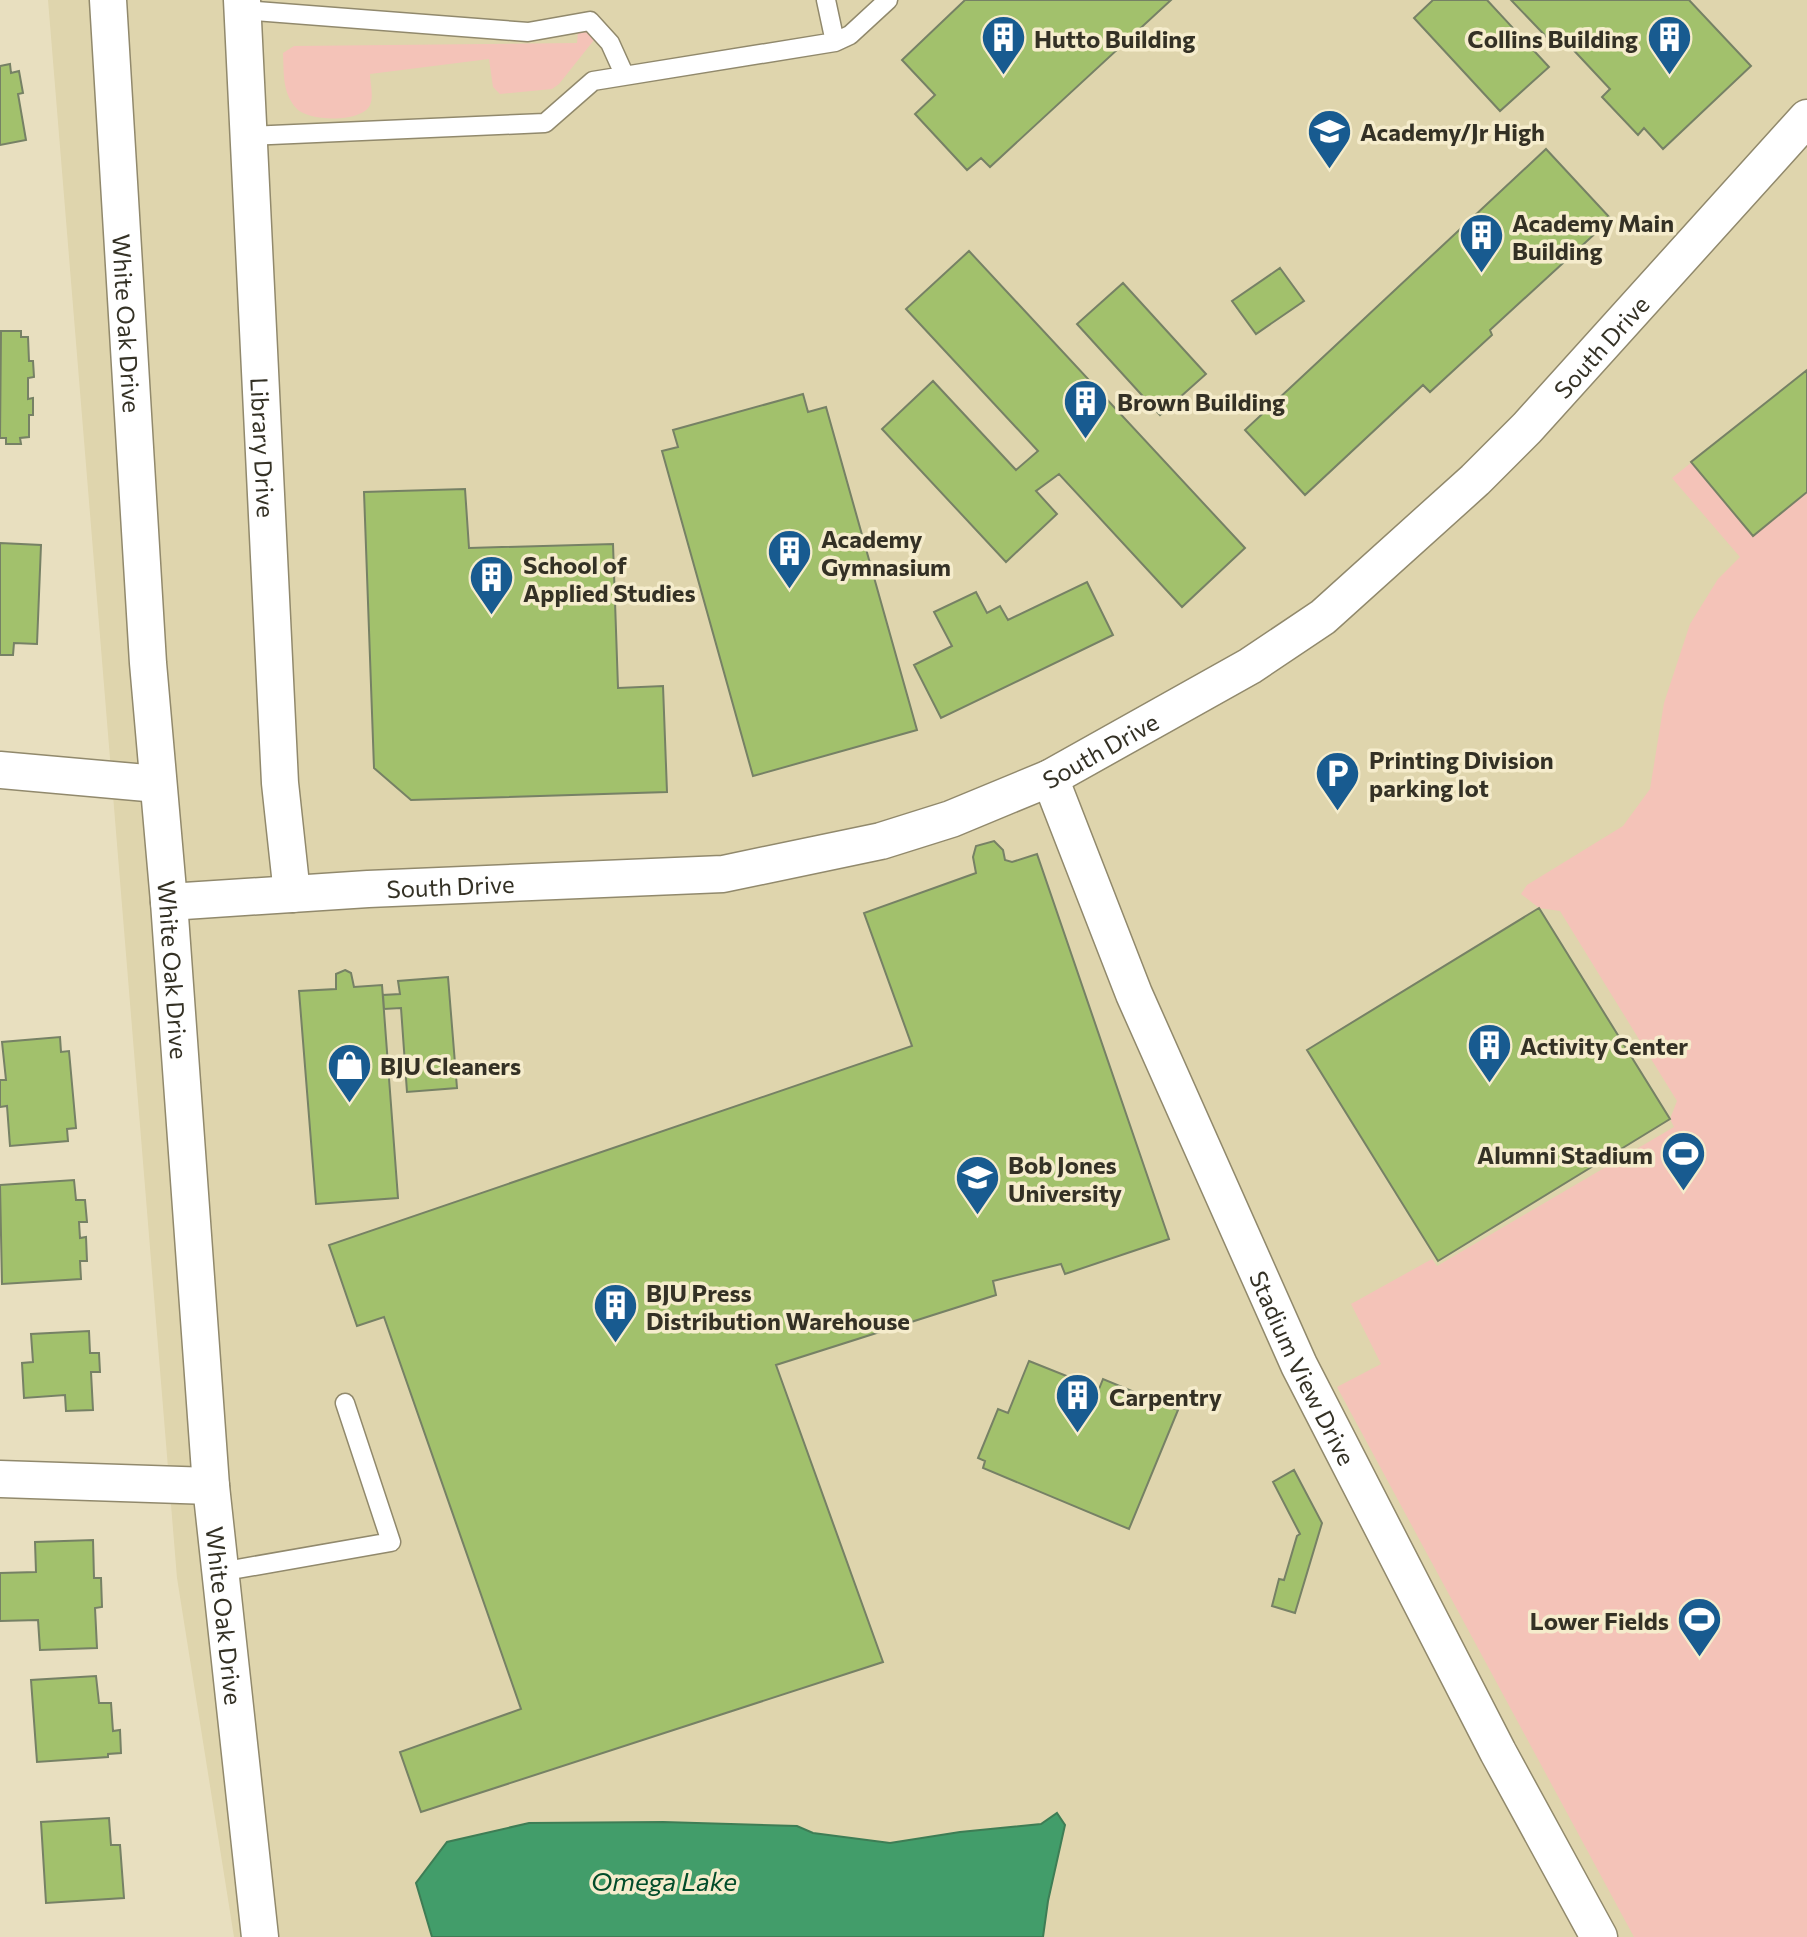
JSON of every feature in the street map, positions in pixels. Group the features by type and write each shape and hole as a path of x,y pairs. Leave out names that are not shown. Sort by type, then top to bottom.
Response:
{"street":[{"name":"White Oak Drive","path":"108,0 148,663 169,902 211,1486 260,1937"},
{"name":"Library Drive","path":"243,5 280,783 292,894"},
{"name":"South Drive","path":"169,902 723,874 881,841 951,819 1050,778 1250,666 1323,617 1475,480 1527,428 1807,118"},
{"path":"0,770 158,784"},
{"name":"Stadium View Drive","path":"1050,778 1134,994 1299,1365 1498,1752 1599,1937"},
{"path":"0,1479 211,1486"}],"lane":[{"path":"826,0 835,42"},
{"path":"249,136 545,123 593,81 835,42 850,35 888,0"},
{"path":"243,5 528,32 590,21 610,43 624,74"},
{"path":"220,1572 391,1542 345,1403"}],"shaded area":[{"name":"Bob Jones University","path":"48,0 1807,0 1807,1937 234,1937 177,1578"},
{"path":"585,28 594,35 594,40 552,89 500,94 493,87 489,59 370,74 372,94 365,111 346,118 323,118 302,113 296,108 285,82 283,53 294,46 577,43 578,32"},
{"name":"Alumni Stadium","path":"1807,370 1807,1937 1634,1937 1337,1387 1381,1364 1351,1304 1432,1259 1437,1266 1674,1127 1670,1119 1677,1101 1560,911 1539,908 1521,894 1527,885 1623,826 1650,789 1664,703 1690,624 1718,579 1740,557 1672,478"}],"water":[{"name":"Omega Lake","path":"1057,1813 1065,1825 1043,1937 432,1937 416,1883 447,1842 529,1823 663,1822 797,1826 813,1833 890,1843 1041,1824"}],"building":[{"name":"Hutto Building","path":"965,0 1171,0 990,167 981,158 967,170 915,114 935,95 902,60"},
{"path":"1433,0 1487,0 1549,67 1500,111 1414,18"},
{"name":"Collins Building","path":"1511,0 1689,0 1751,66 1663,149 1644,128 1638,135 1602,97 1610,89 1566,42 1558,49"},
{"path":"10,64 11,73 19,71 23,93 18,94 26,140 0,145 0,66"},
{"name":"Academy Main Building","path":"1546,149 1611,219 1490,330 1492,335 1430,392 1423,385 1305,495 1245,430"},
{"name":"Brown Building","path":"969,251 1245,548 1182,607 1059,474 1036,491 1057,514 1006,562 882,429 933,381 1016,470 1038,451 906,309"},
{"path":"1280,268 1304,301 1256,334 1232,301"},
{"path":"1123,283 1206,374 1160,415 1077,324"},
{"path":"1,331 21,331 21,337 28,337 29,361 33,361 34,377 28,378 28,399 33,398 33,415 29,415 29,437 20,438 21,444 6,444 6,438 0,438"},
{"path":"1807,370 1807,492 1753,536 1691,462"},
{"name":"Academy Gymnasium","path":"803,394 808,412 826,407 917,730 753,776 662,451 678,447 673,430"},
{"name":"School of Applied Studies","path":"465,489 469,548 613,544 618,688 663,686 667,792 411,800 374,768 364,492"},
{"path":"0,543 41,545 37,644 14,643 13,655 0,655"},
{"path":"1087,582 1113,635 941,718 914,665 952,646 934,612 976,592 987,613 1000,606 1008,620"},
{"name":"BJU Press Distribution Warehouse","path":"994,841 1003,850 1005,860 1012,862 1037,854 1169,1239 1065,1274 1061,1264 993,1281 996,1295 776,1365 883,1662 421,1812 400,1752 521,1709 384,1317 357,1326 329,1245 912,1046 864,913 976,873 973,857 976,846"},
{"name":"Activity Center","path":"1539,908 1670,1119 1438,1261 1307,1050"},
{"name":"BJU Cleaners","path":"345,970 351,973 354,987 382,985 398,1198 316,1204 299,991 336,989 336,974"},
{"path":"448,977 457,1088 407,1092 401,1008 384,1009 383,995 400,994 398,981"},
{"path":"60,1037 61,1052 69,1051 76,1128 67,1129 68,1141 10,1146 7,1106 0,1107 0,1080 6,1080 2,1042"},
{"path":"74,1180 76,1200 85,1200 87,1222 79,1222 80,1238 86,1237 87,1261 80,1261 81,1279 2,1284 0,1185"},
{"path":"89,1331 90,1353 99,1353 100,1372 91,1372 93,1410 66,1411 65,1395 24,1398 22,1363 33,1362 31,1334"},
{"name":"Carpentry","path":"1029,1361 1099,1389 1103,1379 1178,1410 1129,1529 983,1468 985,1461 978,1458 998,1409 1008,1413"},
{"path":"1294,1470 1322,1523 1295,1613 1272,1606 1279,1579 1284,1580 1300,1534 1273,1482"},
{"path":"93,1540 94,1578 101,1578 102,1607 95,1608 97,1648 40,1650 38,1620 0,1621 0,1573 36,1572 35,1542"},
{"path":"96,1676 99,1703 111,1703 113,1731 120,1730 121,1753 108,1754 108,1757 37,1762 31,1680"},
{"path":"109,1818 111,1845 120,1845 124,1898 46,1903 41,1822"}],"place":[{"name":"Hutto Building","path":"1003,77"},
{"name":"Collins Building","path":"1669,77"},
{"name":"Academy/Jr High","path":"1329,170"},
{"name":"Academy Main Building","path":"1481,275"},
{"name":"Brown Building","path":"1086,440"},
{"name":"Academy Gymnasium","path":"790,591"},
{"name":"School of Applied Studies","path":"492,617"},
{"name":"Printing Division parking lot","path":"1338,812"},
{"name":"Activity Center","path":"1489,1084"},
{"name":"BJU Cleaners","path":"349,1104"},
{"name":"Alumni Stadium","path":"1684,1193"},
{"name":"Bob Jones University","path":"977,1217"},
{"name":"BJU Press Distribution Warehouse","path":"615,1345"},
{"name":"Carpentry","path":"1078,1435"},
{"name":"Lower Fields","path":"1700,1659"}]}
